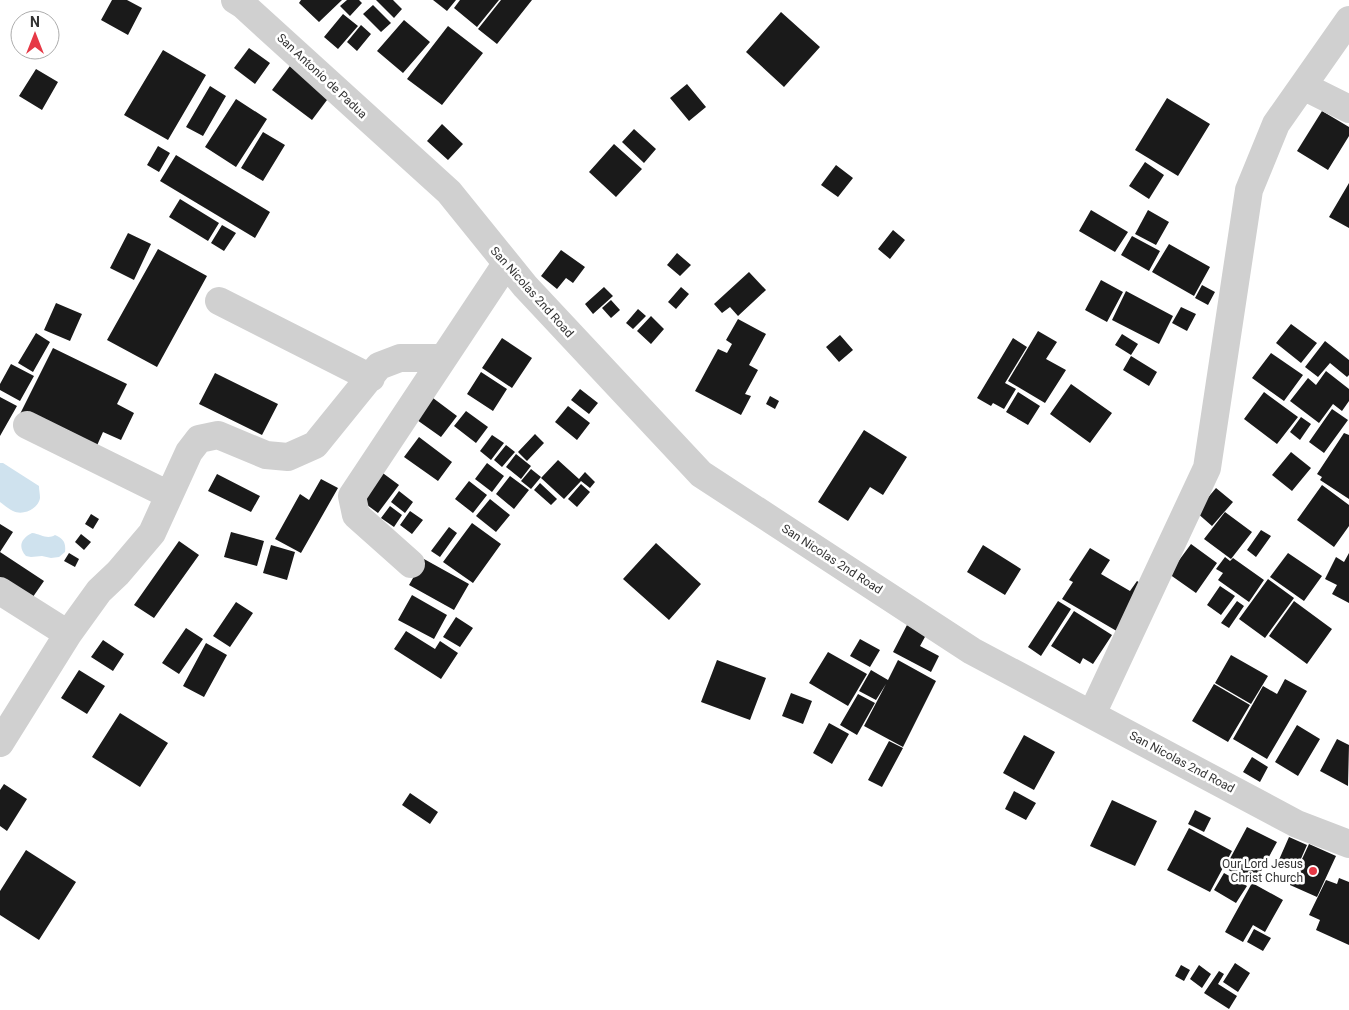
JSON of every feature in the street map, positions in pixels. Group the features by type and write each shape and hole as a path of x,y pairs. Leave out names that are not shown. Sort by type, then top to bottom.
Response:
{"street":[{"name":"San Antonio de Padua","path":"235,0 243,5 407,155"},
{"path":"1092,714 1207,468 1249,190 1276,124 1349,20"},
{"path":"1303,86 1349,109"},
{"name":"San Nicolas 2nd Road","path":"407,155 449,192 525,286 701,474 972,651 1297,824 1349,844"},
{"path":"411,564 356,515 352,496 506,264"},
{"path":"220,301 371,378"},
{"path":"0,742 68,634 99,591 152,533 189,452 199,439 218,435 266,455 288,457 315,445 379,366 400,358 443,358"},
{"path":"27,425 169,495"},
{"path":"0,591 68,634"}],"water":[{"path":"0,463 3,463 39,486 39,502 29,511 17,512 0,502"},
{"path":"32,533 47,537 55,535 64,542 65,552 59,557 51,558 26,556 21,546 23,540"}],"building":[{"path":"112,0 127,0 142,8 128,35 101,20"},
{"path":"301,0 342,0 319,22 299,3"},
{"path":"347,0 359,0 362,3 350,16 340,6"},
{"path":"376,0 393,0 402,9 394,18"},
{"path":"433,0 456,0 447,11"},
{"path":"460,0 499,0 477,27 454,8"},
{"path":"501,0 532,0 497,44 478,29"},
{"path":"373,5 391,23 381,32 363,14"},
{"path":"781,12 820,47 784,87 746,52"},
{"path":"343,14 358,26 338,49 324,37"},
{"path":"404,20 430,42 403,73 377,51"},
{"path":"361,25 371,34 357,51 347,42"},
{"path":"448,26 483,53 442,105 407,79"},
{"path":"249,48 270,63 255,84 234,68"},
{"path":"163,50 206,75 168,140 124,115"},
{"path":"290,66 330,96 312,120 272,90"},
{"path":"36,69 58,82 42,110 19,96"},
{"path":"687,84 706,107 689,121 670,98"},
{"path":"210,86 226,96 203,136 186,127"},
{"path":"1167,98 1210,124 1178,176 1135,150"},
{"path":"236,99 267,119 236,167 205,147"},
{"path":"1322,111 1349,127 1349,136 1328,170 1297,151"},
{"path":"442,124 463,144 448,160 427,141"},
{"path":"634,129 656,149 644,163 622,142"},
{"path":"263,132 285,145 263,181 241,168"},
{"path":"614,144 642,169 616,197 589,172"},
{"path":"158,146 170,153 159,172 147,165"},
{"path":"176,155 270,212 255,238 160,181"},
{"path":"1145,162 1164,175 1149,199 1129,186"},
{"path":"836,165 853,178 838,197 821,185"},
{"path":"1349,183 1349,228 1329,217"},
{"path":"180,199 219,223 208,241 169,217"},
{"path":"1091,210 1128,232 1115,252 1079,231"},
{"path":"1148,210 1169,222 1156,245 1135,234"},
{"path":"222,225 236,233 224,251 211,243"},
{"path":"893,230 905,240 890,259 878,249"},
{"path":"128,233 151,244 134,280 110,268"},
{"path":"1132,236 1160,251 1149,271 1121,255"},
{"path":"1169,244 1210,267 1194,296 1152,272"},
{"path":"158,249 207,276 157,367 107,340"},
{"path":"561,250 585,267 573,283 566,278 557,289 541,276"},
{"path":"677,253 691,265 680,276 667,265"},
{"path":"749,272 766,290 738,316 730,307 722,313 714,304"},
{"path":"1101,280 1123,292 1107,322 1085,310"},
{"path":"1202,285 1215,292 1208,305 1195,298"},
{"path":"604,287 613,296 593,314 585,304"},
{"path":"681,287 689,294 676,309 668,302"},
{"path":"1126,291 1173,316 1159,344 1112,320"},
{"path":"611,300 620,310 611,318 602,308"},
{"path":"56,303 82,314 70,341 44,330"},
{"path":"1181,307 1196,314 1187,331 1172,323"},
{"path":"638,309 646,316 633,329 626,323"},
{"path":"651,316 664,329 651,344 637,331"},
{"path":"738,319 766,334 749,365 758,370 745,394 751,396 741,415 695,391 718,349 727,353 732,344 726,340"},
{"path":"1291,324 1317,343 1301,363 1276,343"},
{"path":"1038,331 1057,342 1046,359 1066,370 1045,403 1008,381"},
{"path":"36,333 50,342 33,372 18,363"},
{"path":"1122,334 1138,344 1131,355 1115,345"},
{"path":"840,335 853,350 839,362 826,347"},
{"path":"502,338 532,358 512,388 482,368"},
{"path":"1013,338 1027,347 1005,383 1016,389 1004,409 993,403 991,406 977,398"},
{"path":"1325,341 1349,360 1349,375 1347,377 1330,363 1318,377 1305,367"},
{"path":"53,348 127,384 117,404 134,413 121,440 103,432 95,450 20,414"},
{"path":"1271,353 1303,375 1284,401 1252,378"},
{"path":"1131,356 1157,372 1149,386 1123,370"},
{"path":"11,364 34,376 20,401 0,390 0,384"},
{"path":"1326,371 1349,389 1349,401 1342,411 1333,404 1319,423 1290,401 1308,378 1316,385"},
{"path":"481,372 507,389 493,411 467,394"},
{"path":"215,373 278,404 262,435 199,404"},
{"path":"1071,384 1112,413 1090,443 1050,414"},
{"path":"580,389 598,403 589,414 571,400"},
{"path":"1018,392 1040,406 1028,425 1006,412"},
{"path":"1264,392 1298,417 1277,444 1244,419"},
{"path":"770,396 779,401 775,409 766,404"},
{"path":"0,397 17,406 0,436"},
{"path":"433,398 457,416 441,437 417,420"},
{"path":"568,406 590,423 577,440 555,422"},
{"path":"1332,409 1348,420 1324,453 1309,442"},
{"path":"466,411 488,427 476,443 454,426"},
{"path":"1301,417 1311,424 1300,440 1290,432"},
{"path":"864,430 907,457 883,495 870,487 848,521 818,502"},
{"path":"1344,433 1349,435 1349,499 1320,480 1322,477 1317,474"},
{"path":"535,434 544,443 527,461 518,452"},
{"path":"492,435 504,443 491,460 480,451"},
{"path":"419,437 452,462 438,481 404,457"},
{"path":"506,445 515,452 502,467 494,460"},
{"path":"1291,452 1311,468 1292,491 1272,475"},
{"path":"516,454 531,466 521,479 506,467"},
{"path":"558,460 579,479 585,472 595,482 590,488 581,481 564,499 541,478"},
{"path":"487,463 504,476 492,492 475,479"},
{"path":"531,469 541,477 531,489 521,481"},
{"path":"380,471 399,485 378,513 359,499"},
{"path":"217,474 260,496 251,512 208,491"},
{"path":"510,476 529,490 514,509 496,494"},
{"path":"321,479 338,488 301,553 275,539 300,494 309,500"},
{"path":"469,481 487,495 473,513 455,499"},
{"path":"540,483 557,499 551,505 534,490"},
{"path":"581,484 590,492 577,507 568,499"},
{"path":"1322,485 1349,505 1349,526 1334,547 1297,520"},
{"path":"1216,488 1233,502 1212,526 1196,512"},
{"path":"399,491 413,502 405,513 391,502"},
{"path":"490,499 510,515 496,532 476,516"},
{"path":"390,506 402,515 394,527 381,518"},
{"path":"410,511 423,520 412,534 400,525"},
{"path":"1225,512 1252,532 1231,559 1204,539"},
{"path":"91,514 99,519 93,529 85,524"},
{"path":"472,523 501,544 473,583 443,562"},
{"path":"0,524 13,532 0,552"},
{"path":"449,527 457,533 440,557 431,551"},
{"path":"1261,530 1271,536 1256,557 1247,550"},
{"path":"231,532 264,541 257,566 224,557"},
{"path":"81,534 91,542 84,550 75,542"},
{"path":"179,541 199,555 154,618 134,605"},
{"path":"656,543 701,584 669,620 623,579"},
{"path":"1191,544 1217,563 1196,593 1169,574"},
{"path":"271,545 295,552 287,580 263,573"},
{"path":"983,545 1021,569 1005,595 967,572"},
{"path":"1090,548 1110,560 1101,574 1130,591 1137,581 1150,589 1120,633 1062,599 1073,582 1069,580"},
{"path":"0,552 44,581 28,604 0,586"},
{"path":"69,553 79,559 75,567 64,561"},
{"path":"1288,553 1322,576 1304,601 1270,577"},
{"path":"1349,553 1349,603 1332,594 1337,585 1325,579 1336,557 1344,562"},
{"path":"1225,557 1230,561 1233,558 1264,580 1249,602 1218,580 1223,573 1216,569"},
{"path":"424,559 469,584 454,610 409,585"},
{"path":"1268,579 1294,598 1265,638 1239,619"},
{"path":"1220,586 1235,596 1221,615 1207,605"},
{"path":"412,595 447,615 434,639 398,620"},
{"path":"1058,601 1071,609 1041,656 1028,647"},
{"path":"1237,601 1244,606 1229,628 1221,623"},
{"path":"1294,601 1332,629 1307,664 1269,636"},
{"path":"236,602 253,613 230,647 213,636"},
{"path":"1074,611 1112,635 1093,664 1083,658 1080,664 1051,646"},
{"path":"456,617 473,628 460,647 443,637"},
{"path":"907,625 926,635 920,646 939,656 931,672 893,652"},
{"path":"186,628 203,639 179,674 162,663"},
{"path":"406,631 435,649 440,641 458,653 441,679 394,649"},
{"path":"860,639 880,650 870,667 850,656"},
{"path":"103,640 124,654 113,671 91,657"},
{"path":"206,643 227,655 204,697 183,686"},
{"path":"828,652 867,674 848,706 809,683"},
{"path":"1231,655 1268,676 1251,704 1215,683"},
{"path":"717,660 766,678 750,720 701,702"},
{"path":"898,660 936,681 903,747 864,726 886,684 876,700 859,691 871,670 888,680"},
{"path":"79,670 105,686 87,714 61,698"},
{"path":"1285,679 1307,691 1267,759 1233,739 1263,686 1277,694"},
{"path":"1214,684 1250,705 1228,742 1192,721"},
{"path":"791,693 812,701 803,724 782,716"},
{"path":"858,694 875,703 857,735 840,725"},
{"path":"120,713 168,743 140,787 92,757"},
{"path":"829,723 849,734 832,764 813,753"},
{"path":"1297,725 1320,739 1298,776 1275,762"},
{"path":"1024,735 1055,752 1034,790 1003,773"},
{"path":"1337,739 1349,745 1348,786 1320,771"},
{"path":"889,741 903,748 882,787 868,780"},
{"path":"1252,757 1268,767 1260,782 1243,772"},
{"path":"4,784 27,799 7,831 0,826 0,790"},
{"path":"1014,791 1036,803 1026,820 1005,809"},
{"path":"410,793 438,812 430,824 402,805"},
{"path":"1112,800 1157,821 1135,866 1090,846"},
{"path":"1195,810 1211,818 1204,832 1188,824"},
{"path":"1247,827 1277,842 1254,884 1283,900 1265,932 1253,925 1243,942 1225,932 1252,883 1225,868"},
{"path":"1189,828 1232,851 1210,892 1167,870"},
{"path":"1289,837 1307,845 1296,870 1278,862"},
{"name":"Our Lord Jesus Christ Church","path":"1309,844 1336,856 1317,897 1290,885"},
{"path":"26,850 76,882 39,940 0,915 0,891"},
{"path":"1224,873 1247,886 1236,903 1214,890"},
{"path":"1339,878 1349,882 1349,945 1316,930 1320,920 1309,915 1326,880 1337,884"},
{"path":"1254,929 1271,938 1263,951 1247,942"},
{"path":"1235,963 1250,973 1238,992 1223,982"},
{"path":"1181,965 1190,970 1184,981 1175,976"},
{"path":"1199,965 1211,974 1202,988 1190,979"},
{"path":"1219,971 1224,974 1218,984 1237,996 1229,1009 1204,993"}],"place":[{"name":"Our Lord Jesus Christ Church","path":"1313,871"}]}
